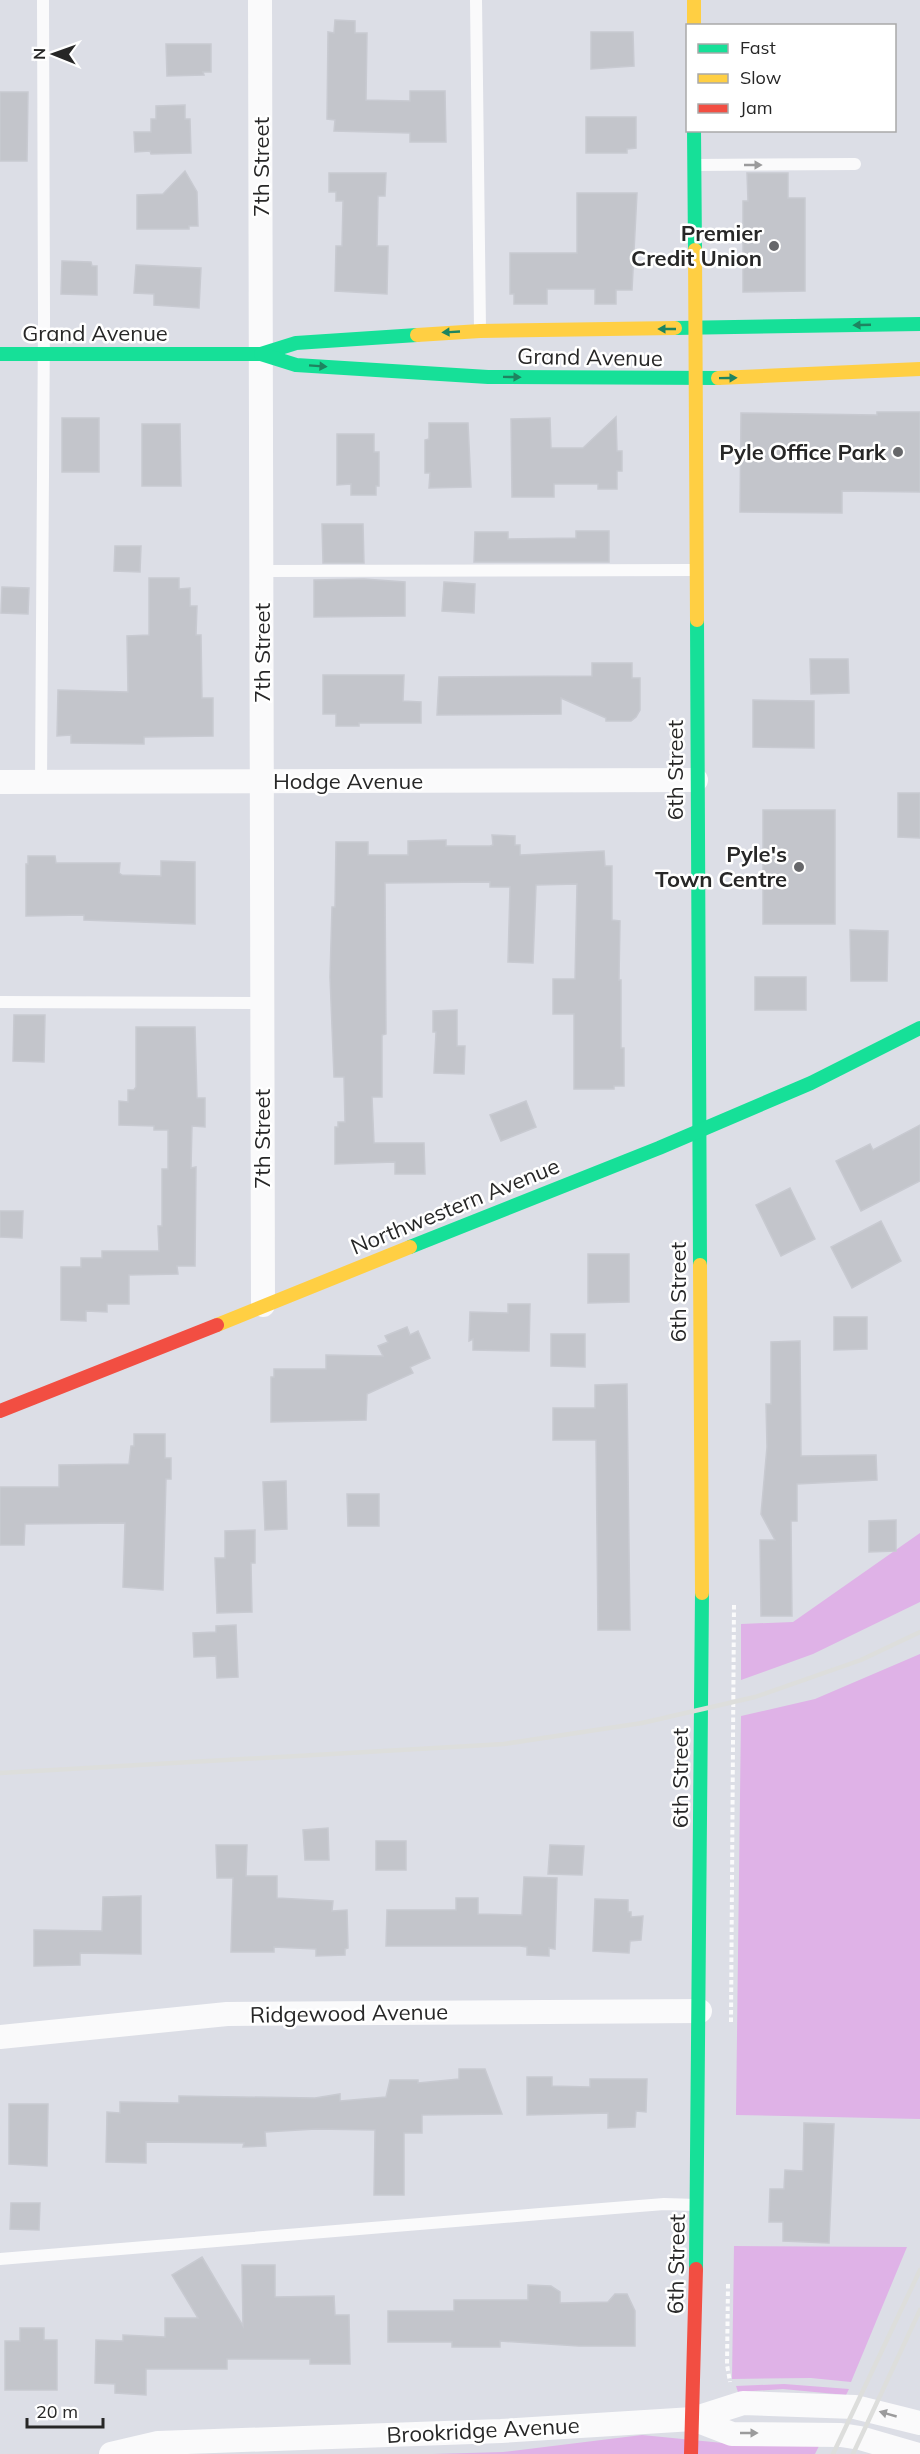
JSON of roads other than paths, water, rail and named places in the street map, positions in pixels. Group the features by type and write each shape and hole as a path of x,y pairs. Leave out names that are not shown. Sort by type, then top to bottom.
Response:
{"main road":[{"path":"694,0 694,24"},
{"name":"6th Street","path":"691,2454 698,2205 702,1628 694,132"},
{"name":"Grand Avenue","path":"0,354 261,354 296,343 480,331 920,324"},
{"name":"Grand Avenue","path":"261,354 296,365 488,377 695,379 920,369"},
{"name":"Northwestern Avenue","path":"0,1412 698,1131 811,1083 920,1028"}],"street":[{"name":"7th Street","path":"260,0 263,1305"},
{"name":"Hodge Avenue","path":"0,782 696,780"},
{"name":"Ridgewood Avenue","path":"0,2037 227,2014 700,2011"},
{"name":"Brookridge Avenue","path":"111,2454 158,2443 501,2430 693,2419 730,2405 743,2403 855,2407 920,2424"},
{"path":"693,2419 732,2434 842,2436 860,2438 915,2454"}],"lane":[{"path":"41,782 44,354 43,0"},
{"path":"476,0 480,331"},
{"path":"694,165 855,164"},
{"path":"261,571 696,570"},
{"path":"0,1002 262,1003"},
{"path":"0,2259 664,2204 698,2205"}],"railway":[{"path":"0,1773 504,1744 642,1723 755,1697 861,1660 920,1632"},
{"path":"833,2454 920,2270"},
{"path":"853,2454 920,2310"}],"place":[{"name":"Premier Credit Union","path":"774,246"},
{"name":"Pyle Office Park","path":"898,452"},
{"name":"Pyle's Town Centre","path":"799,867"}]}
